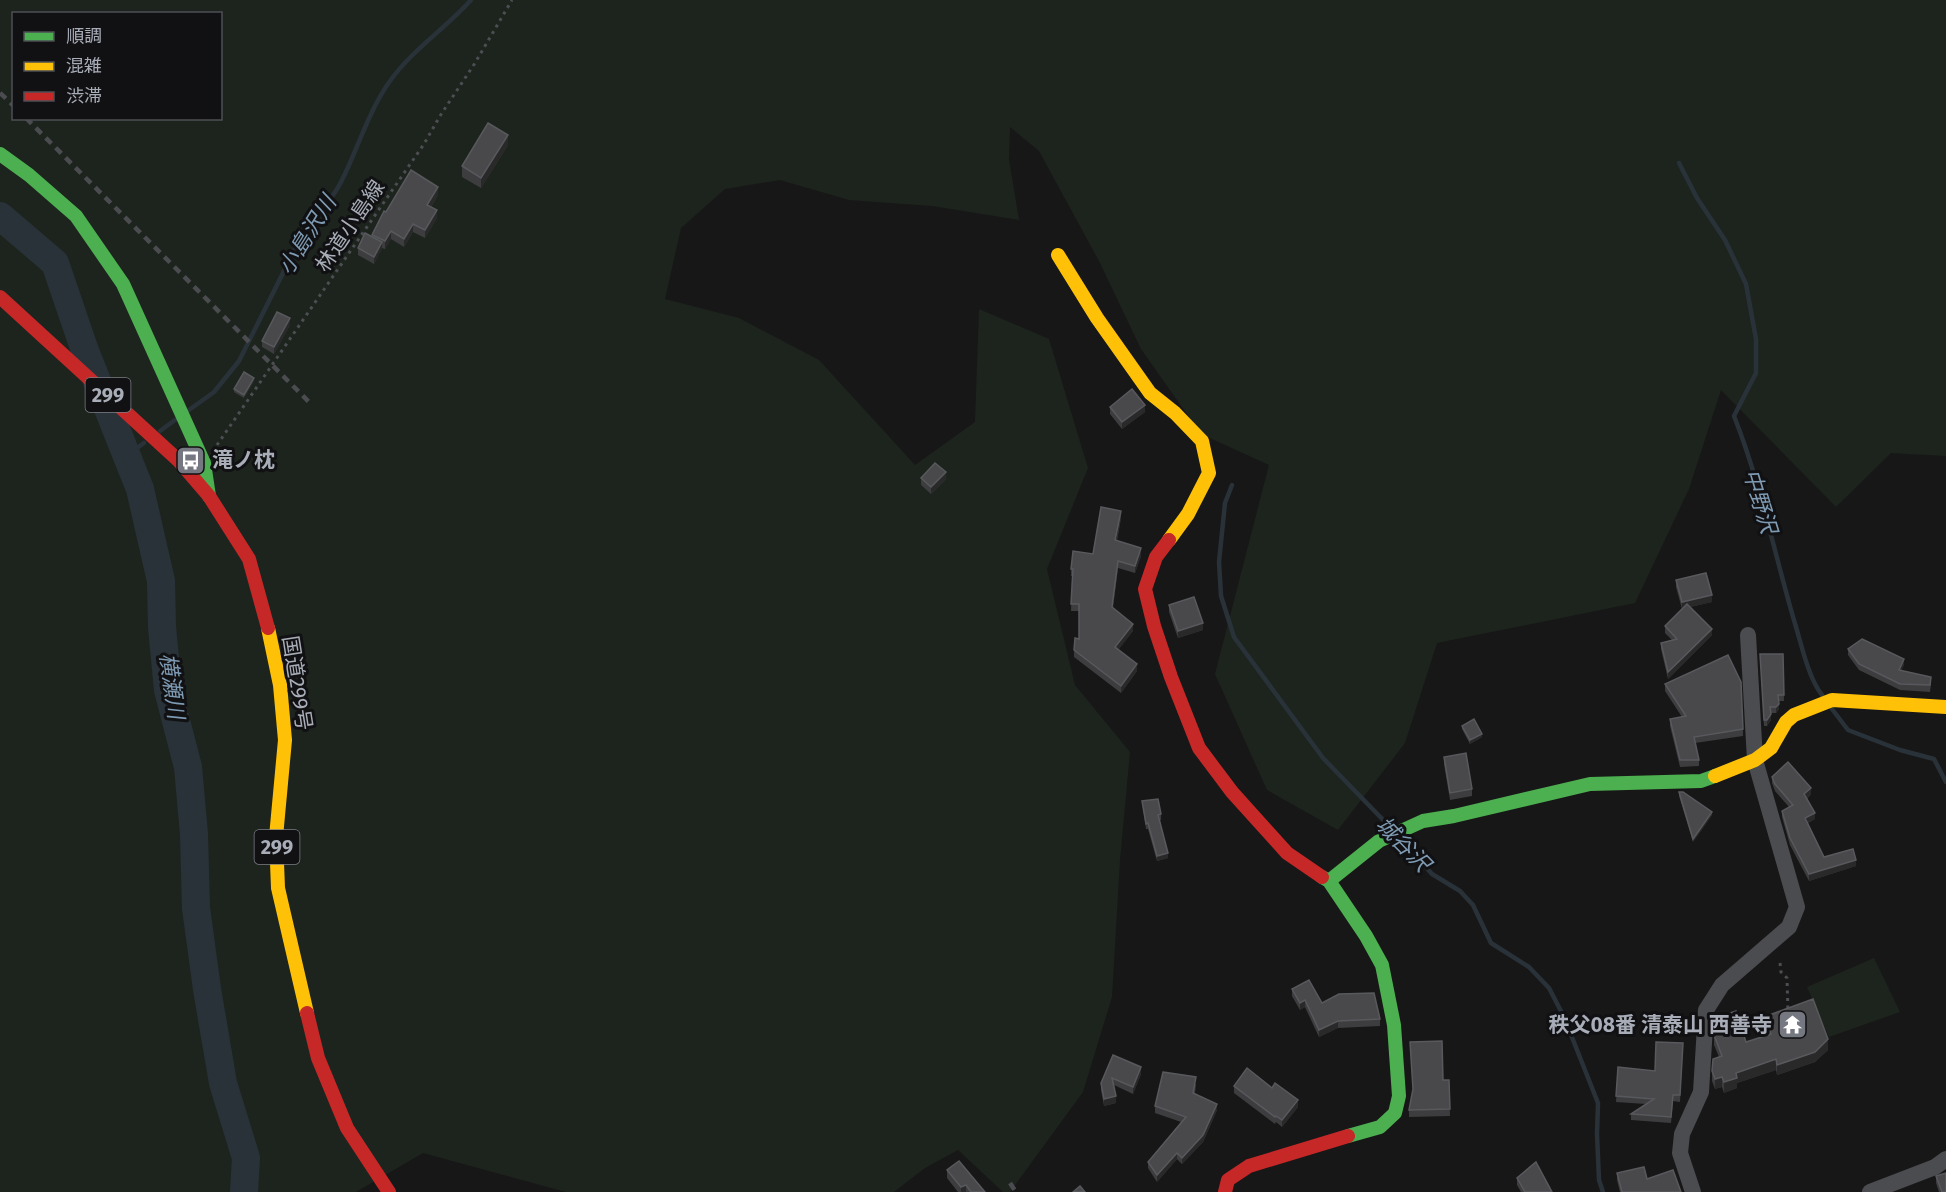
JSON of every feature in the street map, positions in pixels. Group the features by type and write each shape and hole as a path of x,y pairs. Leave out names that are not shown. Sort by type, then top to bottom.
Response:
{"main road":[{"path":"0,154 29,175 76,216 123,284 204,464 209,496"},
{"path":"1058,255 1097,318 1150,393 1175,413 1202,441 1209,474 1188,514 1156,557 1145,589 1171,676 1199,748 1232,792 1287,853 1331,879 1382,965 1394,1025 1399,1078 1399,1096 1395,1113 1380,1127 1249,1166 1228,1180 1225,1192"},
{"name":"国道299号","path":"0,297 178,460 209,496 249,559 280,685 285,740 276,837 278,888 318,1058 347,1128 389,1192"},
{"path":"1331,879 1379,841 1423,821 1454,816 1590,784 1701,781 1755,760 1771,748 1786,722 1794,715 1832,699 1946,708"}],"street":[{"path":"1693,1192 1680,1153 1682,1134 1701,1092 1706,1010 1722,985 1789,927 1797,907 1755,760 1748,634"},
{"path":"1870,1192 1935,1167 1946,1159"}],"path":[{"name":"林道小島線","path":"204,464 424,144 512,0"},
{"path":"1780,963 1781,972 1787,978 1787,1008 1790,1017"}],"shaded area":[{"path":"0,0 1946,0 1946,456 1891,453 1836,507 1721,390 1689,489 1635,603 1437,643 1405,743 1338,830 1267,790 1215,674 1269,465 1201,434 1141,349 1099,261 1039,151 1010,127 1009,159 1019,220 932,206 849,200 780,180 725,189 681,228 665,299 739,318 819,360 915,465 975,422 979,309 1049,339 1088,468 1047,569 1075,685 1130,752 1120,860 1112,997 1083,1092 1010,1192 1003,1192 958,1150 925,1168 894,1192 566,1192 423,1153 356,1192 0,1192"},
{"path":"1874,958 1900,1012 1829,1037 1807,987"}],"building":[{"path":"488,123 508,135 481,178 462,166"},
{"path":"411,170 438,187 427,205 437,210 425,230 413,224 404,239 391,231 385,241 372,235 384,211 386,212"},
{"path":"365,233 382,242 374,257 358,248"},
{"path":"277,312 290,318 274,347 262,341"},
{"path":"244,372 254,378 244,395 234,389"},
{"path":"1132,389 1145,405 1122,422 1110,407"},
{"path":"935,463 946,472 931,487 921,478"},
{"path":"1101,507 1121,511 1115,540 1141,548 1135,566 1118,561 1112,607 1133,624 1115,647 1137,664 1121,686 1074,650 1075,638 1079,639 1079,604 1071,604 1073,551 1093,554"},
{"path":"1706,573 1712,595 1682,602 1676,580"},
{"path":"1194,597 1203,623 1178,631 1169,605"},
{"path":"1687,604 1712,629 1668,672 1661,643 1677,639 1665,626"},
{"path":"1862,639 1904,659 1899,670 1931,677 1930,685 1900,684 1859,664 1848,649"},
{"path":"1760,654 1783,654 1784,695 1778,695 1779,704 1776,707 1770,707 1771,714 1767,720 1764,720"},
{"path":"1728,655 1741,682 1743,729 1694,737 1699,760 1680,760 1670,719 1686,716 1665,684"},
{"path":"1474,719 1482,734 1470,740 1462,726"},
{"path":"1466,753 1472,789 1450,793 1444,757"},
{"path":"1788,762 1811,788 1804,794 1815,813 1805,818 1824,857 1853,849 1856,860 1809,874 1790,838 1782,811 1793,805 1775,784 1772,777"},
{"path":"1679,792 1683,792 1712,812 1693,839"},
{"path":"1158,799 1161,814 1158,815 1168,853 1157,856 1148,823 1146,824 1142,801"},
{"path":"1309,980 1322,1003 1339,994 1374,993 1380,1019 1338,1021 1319,1030 1305,1000 1300,1003 1292,989"},
{"path":"1813,999 1828,1039 1815,1052 1777,1065 1776,1059 1736,1073 1737,1078 1724,1082 1722,1077 1715,1079 1712,1071 1713,1059 1722,1056 1714,1035 1715,1018 1736,1011 1746,1042 1771,1034 1764,1017"},
{"path":"1442,1041 1443,1080 1449,1080 1450,1109 1409,1110 1413,1089 1410,1042"},
{"path":"1656,1042 1683,1043 1680,1095 1673,1095 1671,1117 1631,1114 1654,1099 1616,1096 1618,1067 1655,1071"},
{"path":"1113,1055 1141,1067 1133,1087 1112,1078 1116,1096 1104,1099 1101,1083"},
{"path":"1247,1068 1272,1088 1275,1083 1298,1100 1282,1120 1234,1086"},
{"path":"1163,1072 1196,1077 1193,1093 1217,1104 1203,1135 1182,1158 1177,1153 1157,1175 1148,1162 1186,1117 1155,1106"},
{"path":"959,1161 985,1192 971,1192 966,1185 961,1187 947,1170"},
{"path":"1536,1162 1552,1192 1525,1192 1517,1178"},
{"path":"1644,1167 1647,1179 1673,1170 1681,1192 1622,1192 1617,1173"},
{"path":"1946,1173 1946,1192 1942,1192 1936,1176"},
{"path":"1080,1186 1085,1192 1073,1192"}],"waterway":[{"name":"小島沢川","path":"189,410 214,392 239,361 298,243 327,204 348,168 370,117 390,81 408,59 471,0"},
{"name":"中野沢","path":"1679,163 1697,198 1725,240 1746,284 1756,339 1756,373 1734,416 1760,494 1806,662 1822,695"},
{"name":"横瀬川","path":"0,216 55,263 85,351 140,489 161,581 162,627 168,690 188,767 194,834 196,908 207,989 223,1083 246,1158 244,1192"},
{"name":"小島沢川","path":"160,431 175,420"},
{"name":"小島沢川","path":"127,455 144,443"},
{"name":"城谷沢","path":"1232,485 1225,503 1219,562 1221,596 1234,637 1323,758 1390,827"},
{"name":"中野沢","path":"1832,709 1848,730 1900,750 1934,759 1946,782"},
{"name":"城谷沢","path":"1400,838 1432,874 1460,891 1473,905 1491,943 1529,967 1549,988 1564,1017 1598,1103 1599,1180 1603,1192"}],"railway":[{"path":"0,93 12,104"},
{"path":"28,120 311,404"},
{"path":"1010,1183 1016,1192"}],"traffic: fast":[{"path":"0,154 29,175 76,216 123,284 204,463 209,496"},
{"path":"1329,881 1379,841 1423,821 1454,816 1590,784 1701,781 1715,776"},
{"path":"1322,877 1329,881 1366,936 1382,965 1394,1025 1399,1096 1395,1113 1380,1127 1348,1136"}],"traffic: slow":[{"path":"1058,255 1097,318 1150,393 1175,413 1202,441 1209,473 1188,514 1169,540"},
{"path":"268,628 280,685 285,740 276,837 278,888 307,1013"},
{"path":"1715,776 1755,760 1771,748 1786,722 1794,715 1832,700 1946,707"}],"traffic: jam":[{"path":"0,297 178,460 209,496 249,559 268,628"},
{"path":"1169,540 1156,557 1145,589 1154,626 1171,677 1199,748 1232,792 1287,853 1322,877"},
{"path":"307,1013 318,1058 347,1128 389,1192"},
{"path":"1225,1192 1228,1180 1249,1166 1348,1136"}],"place":[{"name":"滝ノ枕","path":"191,460"},
{"name":"秩父08番 清泰山 西善寺","path":"1793,1025"}]}
